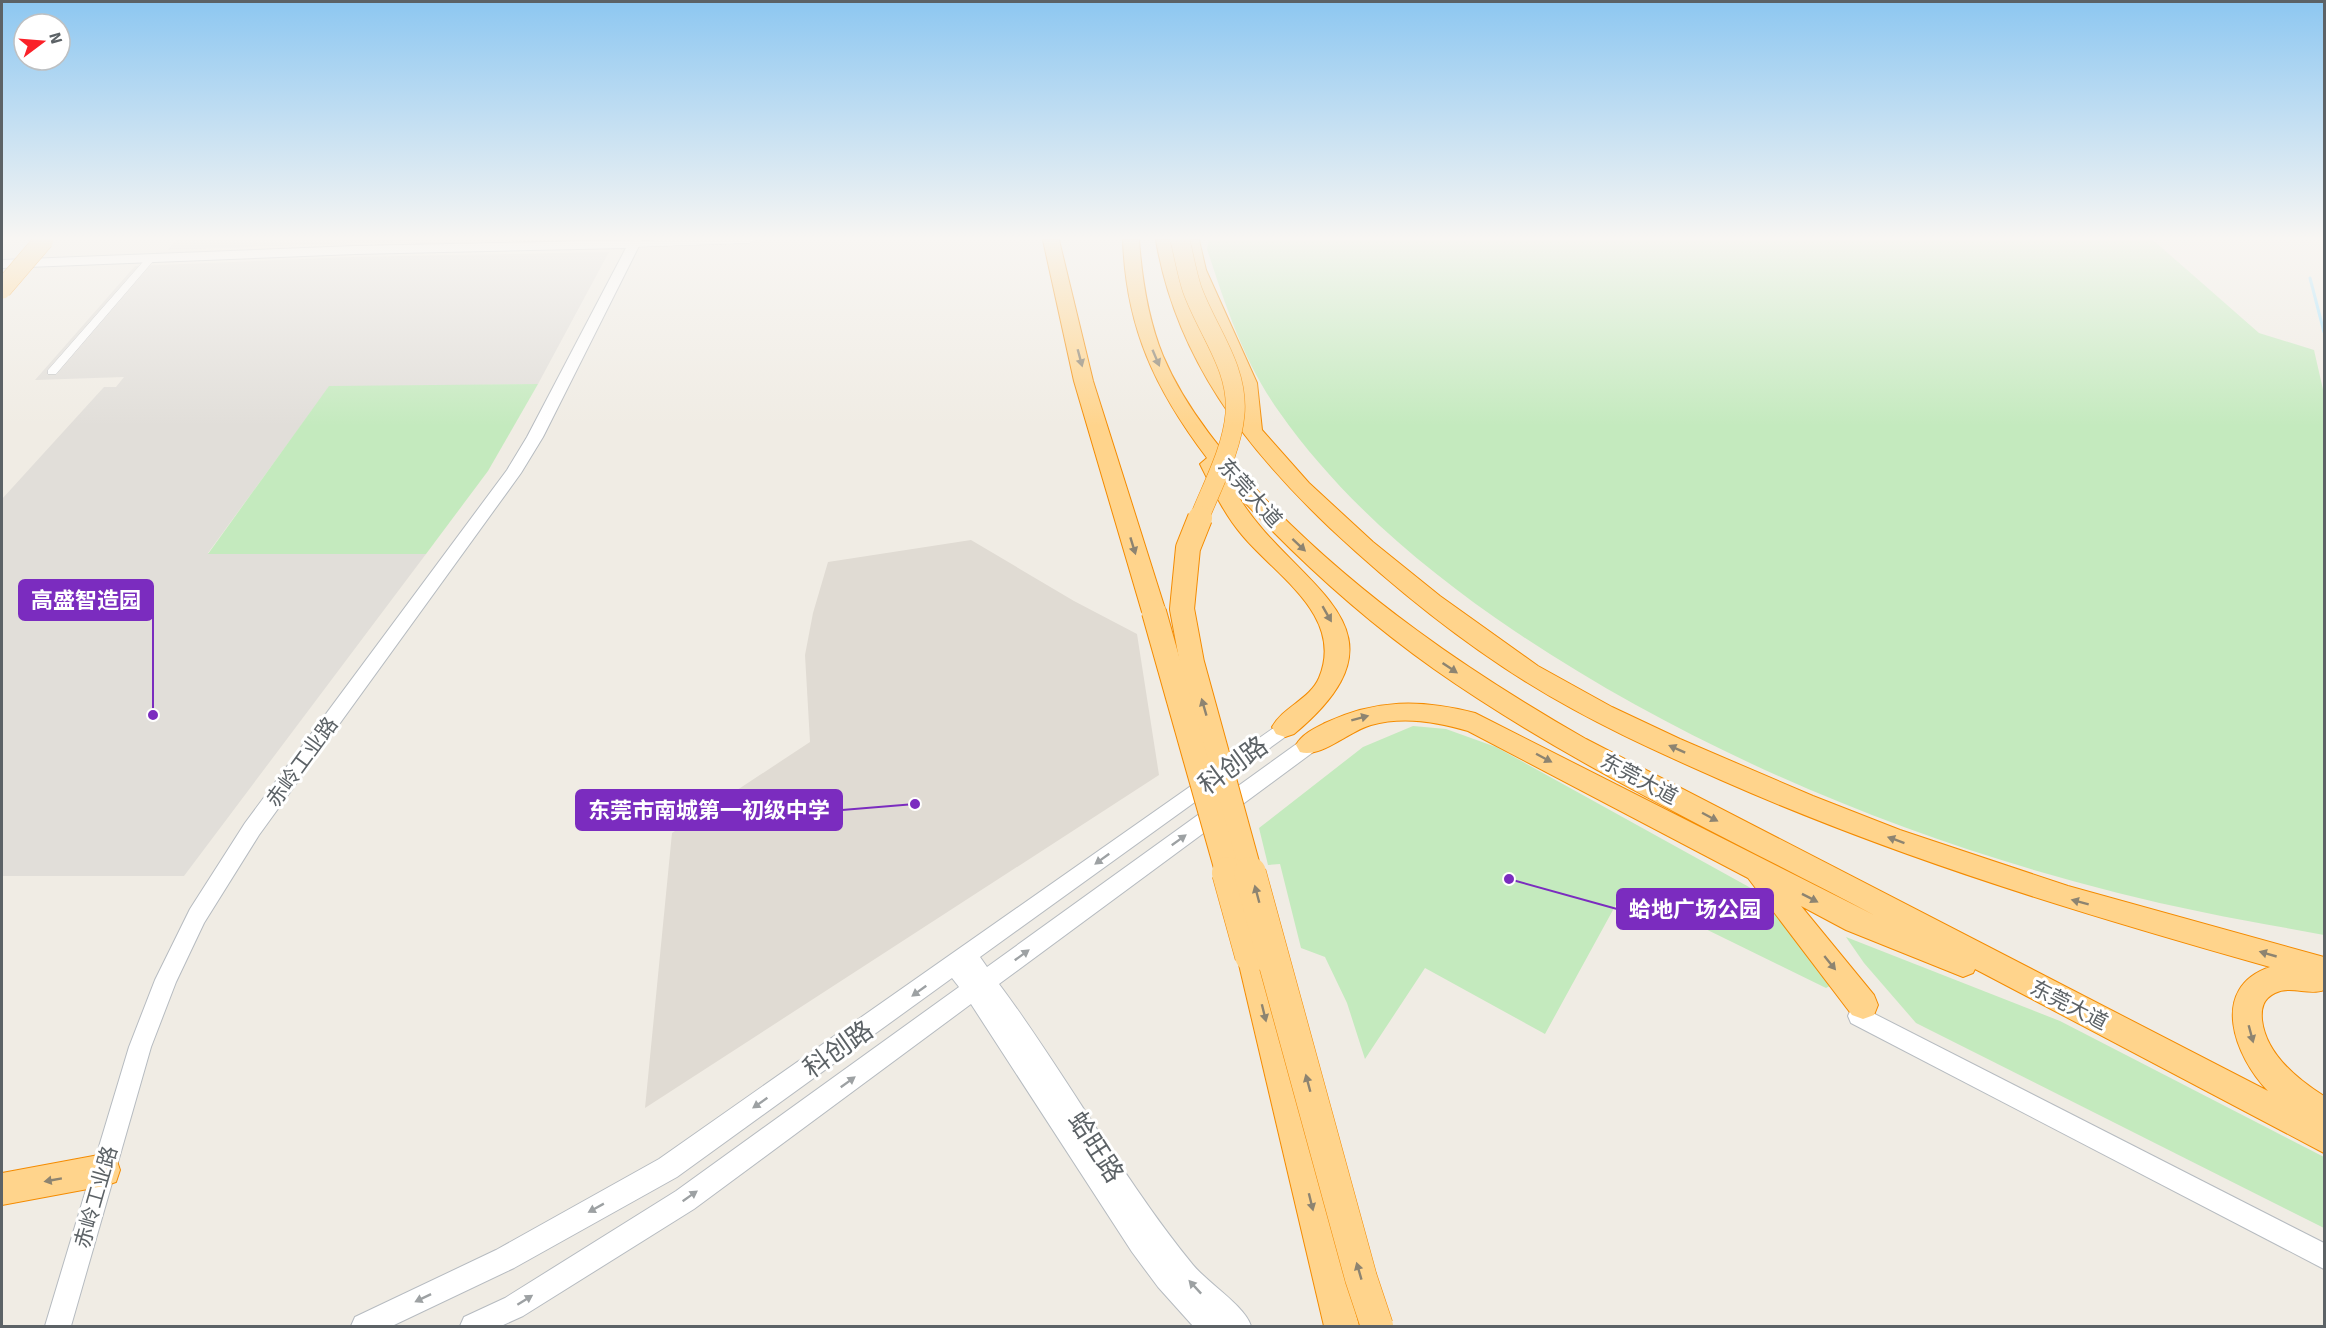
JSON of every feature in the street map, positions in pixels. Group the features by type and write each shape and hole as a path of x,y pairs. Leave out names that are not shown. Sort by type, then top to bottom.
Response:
{"highway":[{"path":"1065,302 1116,493 1154,612 1251,956 1342,1326"},
{"name":"东莞大道","path":"1139,302 1145,333 1175,396 1234,478 1281,529 1368,607 1449,668 1506,706 1577,746 2325,1137"},
{"name":"东莞大道","path":"1180,302 1189,330 1221,388 1252,432 1317,503 1365,549 1412,587 1536,677 1643,734 1771,791 1988,873 2070,899 2325,970"},
{"path":"1198,302 1227,364 1235,389 1236,415 1230,440 1188,548 1182,609 1191,663 1361,1278 1377,1326"},
{"path":"1211,302 1247,383 1252,432"},
{"path":"1198,431 1206,457 1230,501 1249,529 1314,594 1336,632 1337,657 1331,680 1315,702 1285,727"},
{"path":"1309,745 1336,726 1358,718 1412,710 1442,713 1475,723 1856,921 1964,964 2008,973"},
{"path":"1754,868 1861,1011"},
{"path":"2325,982 2296,975 2272,977 2257,986 2247,1006 2248,1022 2254,1045 2264,1062 2284,1086 2306,1104 2325,1113"},
{"path":"2,1189 104,1170"}],"street":[{"path":"52,372 113,302"},
{"name":"赤岭工业路","path":"58,1326 152,1013 180,948 208,896 252,830 513,473 536,437 605,302"},
{"name":"科创路","path":"363,1326 505,1259 668,1168 961,961 1285,727"},
{"name":"科创路","path":"473,1326 514,1307 685,1200 1309,745"},
{"name":"蛤旺路","path":"961,961 981,986 1161,1246 1196,1289 1238,1326"},
{"name":"蛤旺路","path":"981,986 1149,1256 1184,1301 1211,1326"},
{"path":"1861,1011 2325,1244"},
{"path":"1861,1011 2325,1256"}],"shaded area":[{"path":"103,302 582,302 538,384 329,387 208,553 426,554 184,876 2,876 2,499 104,387 116,387 124,377 35,380"},
{"path":"971,540 1074,601 1137,634 1159,775 645,1108 672,833 810,742 805,655 813,613 828,562"}],"green space":[{"path":"1225,302 2224,302 2259,333 2314,350 2324,394 2324,935 2217,915 2023,867 1934,838 1846,805 1675,726 1594,681 1516,632 1450,585 1388,533 1358,505 1304,445 1267,394 1237,334"},
{"path":"538,384 488,471 426,554 208,554 329,386"},
{"path":"1413,726 1446,729 1496,747 1758,892 1811,937 1839,981 1826,988 1679,916 1619,899 1545,1034 1425,968 1365,1059 1347,1003 1325,957 1301,948 1280,864 1268,865 1259,828 1363,747"},
{"path":"1846,937 2060,1021 2324,1157 2324,1228 1916,1023 1864,963"}],"waterway":[{"path":"2316,302 2324,332"}],"place":[{"name":"高盛智造园","path":"153,715"},
{"name":"东莞市南城第一初级中学","path":"915,804"},
{"name":"蛤地广场公园","path":"1509,879"}]}
